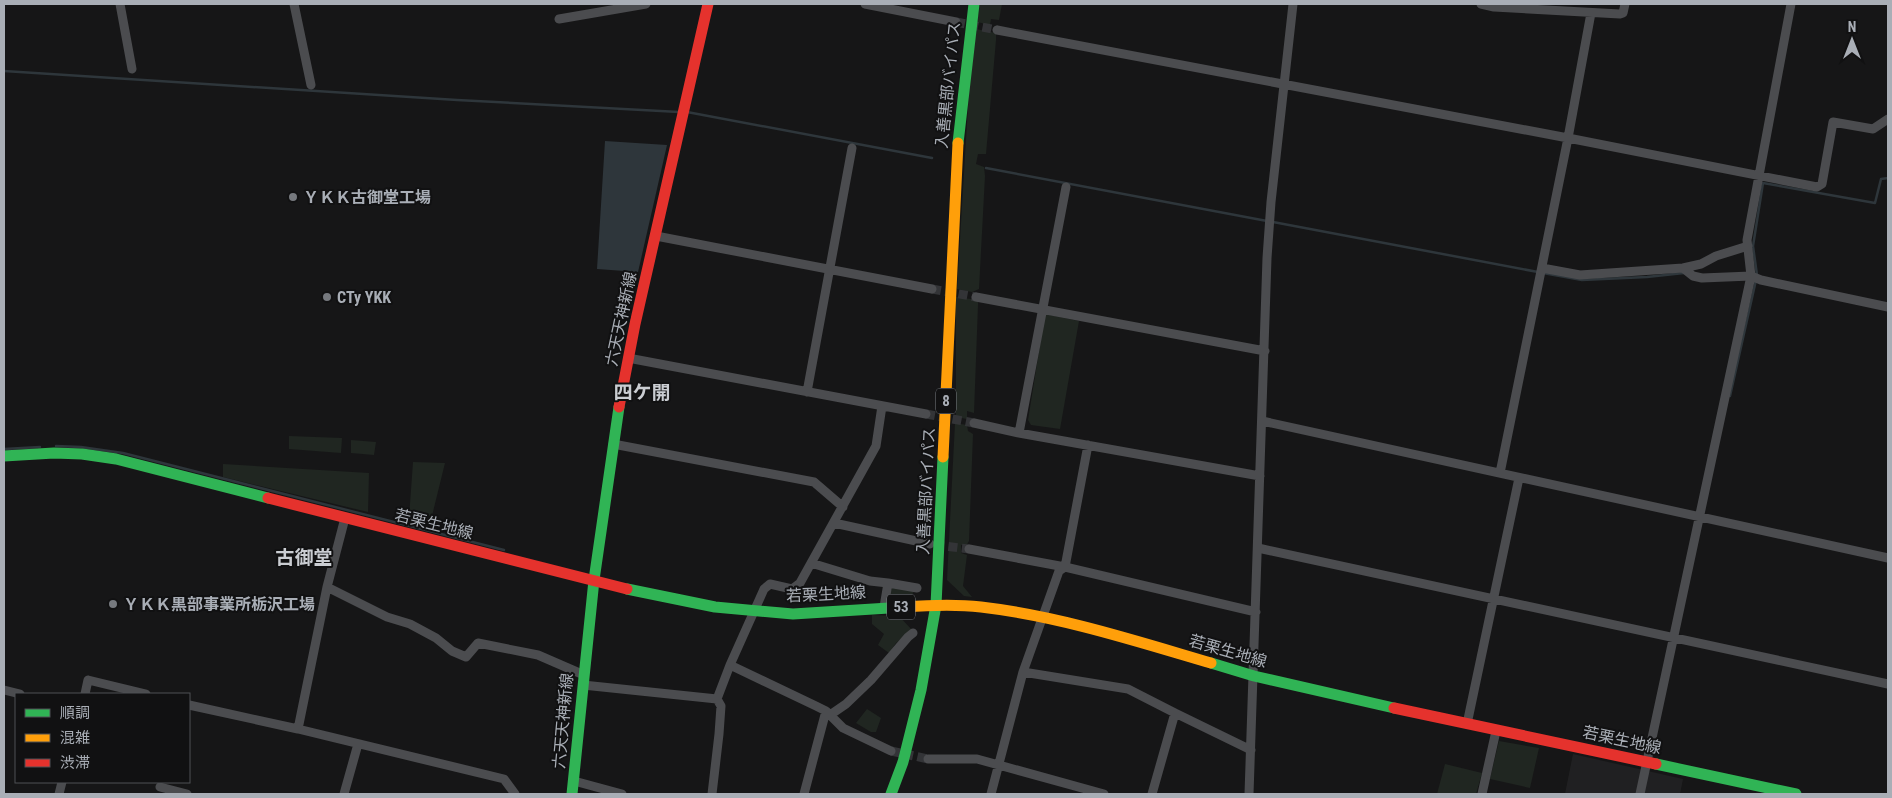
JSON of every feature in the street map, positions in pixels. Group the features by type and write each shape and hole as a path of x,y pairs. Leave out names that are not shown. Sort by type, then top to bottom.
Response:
{"main road":[{"name":"六天天神新線","path":"572,794 594,580 613,444 628,358 708,4"},
{"name":"入善黒部バイパス","path":"891,794 903,762 921,690 936,605 959,128 974,4"},
{"name":"若栗生地線","path":"4,456 54,453 82,454 116,459 666,598 715,607 793,614 936,605 980,607 1042,617 1143,643 1254,676 1467,724 1796,794"}],"street":[{"path":"120,4 132,69"},
{"path":"294,4 311,85"},
{"path":"559,19 646,4"},
{"path":"866,4 956,22"},
{"path":"1249,794 1268,249 1293,4"},
{"path":"1481,4 1494,7 1591,13 1623,13 1625,4"},
{"path":"1640,794 1698,517 1752,276 1747,240 1791,4"},
{"path":"1500,473 1568,138 1591,13"},
{"path":"997,30 1284,83 1817,187 1822,184 1834,122 1873,129 1888,119"},
{"path":"807,392 852,148"},
{"path":"1019,433 1066,187"},
{"path":"656,236 932,289"},
{"path":"1542,268 1580,274 1683,268 1701,264 1716,256 1748,246"},
{"path":"1683,268 1693,276 1702,278 1752,276 1761,280 1888,307"},
{"path":"976,297 1265,351"},
{"path":"628,358 926,414"},
{"path":"717,699 764,589 770,584 792,589 800,583 834,523 876,446 882,406"},
{"path":"1262,421 1888,558"},
{"path":"974,424 1260,476"},
{"path":"613,444 814,482 843,507"},
{"path":"991,794 1023,672 1059,571 1065,567 1088,445"},
{"path":"1467,724 1519,478"},
{"path":"298,729 327,587 345,518"},
{"path":"834,523 930,544"},
{"path":"1258,548 1888,684"},
{"path":"969,549 1065,567 1256,612"},
{"path":"811,563 870,581 917,588"},
{"path":"884,607 888,583"},
{"path":"327,587 387,618 410,624 436,638 452,651 466,657 478,643 538,655 583,680 717,699"},
{"path":"804,794 828,713 860,691 908,636 913,633"},
{"path":"730,665 828,713 843,728 891,751"},
{"path":"1023,672 1128,689 1251,750"},
{"path":"85,693 88,680 142,693"},
{"path":"712,794 720,734 721,706 717,699"},
{"path":"190,705 298,729 504,779 515,794"},
{"path":"1152,794 1175,713"},
{"path":"1482,794 1496,730"},
{"path":"344,794 358,744"},
{"path":"928,759 963,758 999,764 1104,794"},
{"path":"574,781 622,794"},
{"path":"160,788 187,794"}],"shaded area":[{"path":"980,4 1002,4 999,20 991,19 990,25 977,22"},
{"path":"976,29 996,33 996,40 986,154 978,154 976,164 984,167 985,176 979,289 972,292 957,289 969,90"},
{"path":"605,141 667,145 638,272 597,269"},
{"path":"956,297 978,300 974,413 967,411 967,419 956,417"},
{"path":"1045,314 1079,321 1060,429 1031,425 1028,420"},
{"path":"955,423 967,425 968,431 973,434 969,541 966,546 961,545 961,553 967,555 963,586 972,597 964,596 947,580"},
{"path":"289,436 342,438 341,453 289,449"},
{"path":"351,440 376,442 374,455 351,453"},
{"path":"413,462 445,463 430,524 409,518"},
{"path":"223,464 369,473 368,512 223,477"},
{"path":"892,587 915,590 910,598 889,598"},
{"path":"872,615 899,616 912,630 896,643 889,653 878,645 884,634 872,624"},
{"path":"867,709 881,718 876,732 871,732 856,723"},
{"path":"1499,741 1539,748 1530,788 1490,779"},
{"path":"1573,754 1683,779 1680,794 1565,794"},
{"path":"1445,764 1482,773 1476,794 1437,794"}],"waterway":[{"path":"4,71 679,112"},
{"path":"687,112 932,158"},
{"path":"986,168 1267,221"},
{"path":"1757,275 1753,246 1763,183 1875,203 1881,179 1888,178"},
{"path":"1273,222 1538,272"},
{"path":"1543,273 1582,280 1684,273"},
{"path":"1730,396 1756,280"},
{"path":"56,446 81,447 123,453 504,550"},
{"path":"4,449 40,447"}],"tunnel":[{"path":"956,22 997,30"},
{"path":"932,289 976,297"},
{"path":"926,414 974,423"},
{"path":"935,545 969,549"},
{"path":"891,751 928,759"}],"traffic: fast":[{"path":"958,143 974,4"},
{"path":"572,794 594,580 619,407"},
{"path":"4,456 54,453 82,454 116,459 268,498"},
{"path":"891,794 903,762 921,690 936,605 943,457"},
{"path":"627,589 715,607 793,614 905,607"},
{"path":"1211,663 1254,676 1394,708"},
{"path":"1656,764 1796,794"}],"traffic: slow":[{"path":"943,457 958,143"},
{"path":"905,607 962,605 1039,616 1097,630 1211,663"}],"traffic: jam":[{"path":"619,407 635,324 708,4"},
{"path":"268,498 627,589"},
{"path":"1394,708 1656,764"}],"place":[{"name":"ＹＫＫ古御堂工場","path":"293,197"},
{"name":"CTy YKK","path":"327,297"},
{"name":"ＹＫＫ黒部事業所栃沢工場","path":"113,604"}],"district":[{"name":"四ケ開","path":"642,392"},
{"name":"古御堂","path":"304,557"}]}
